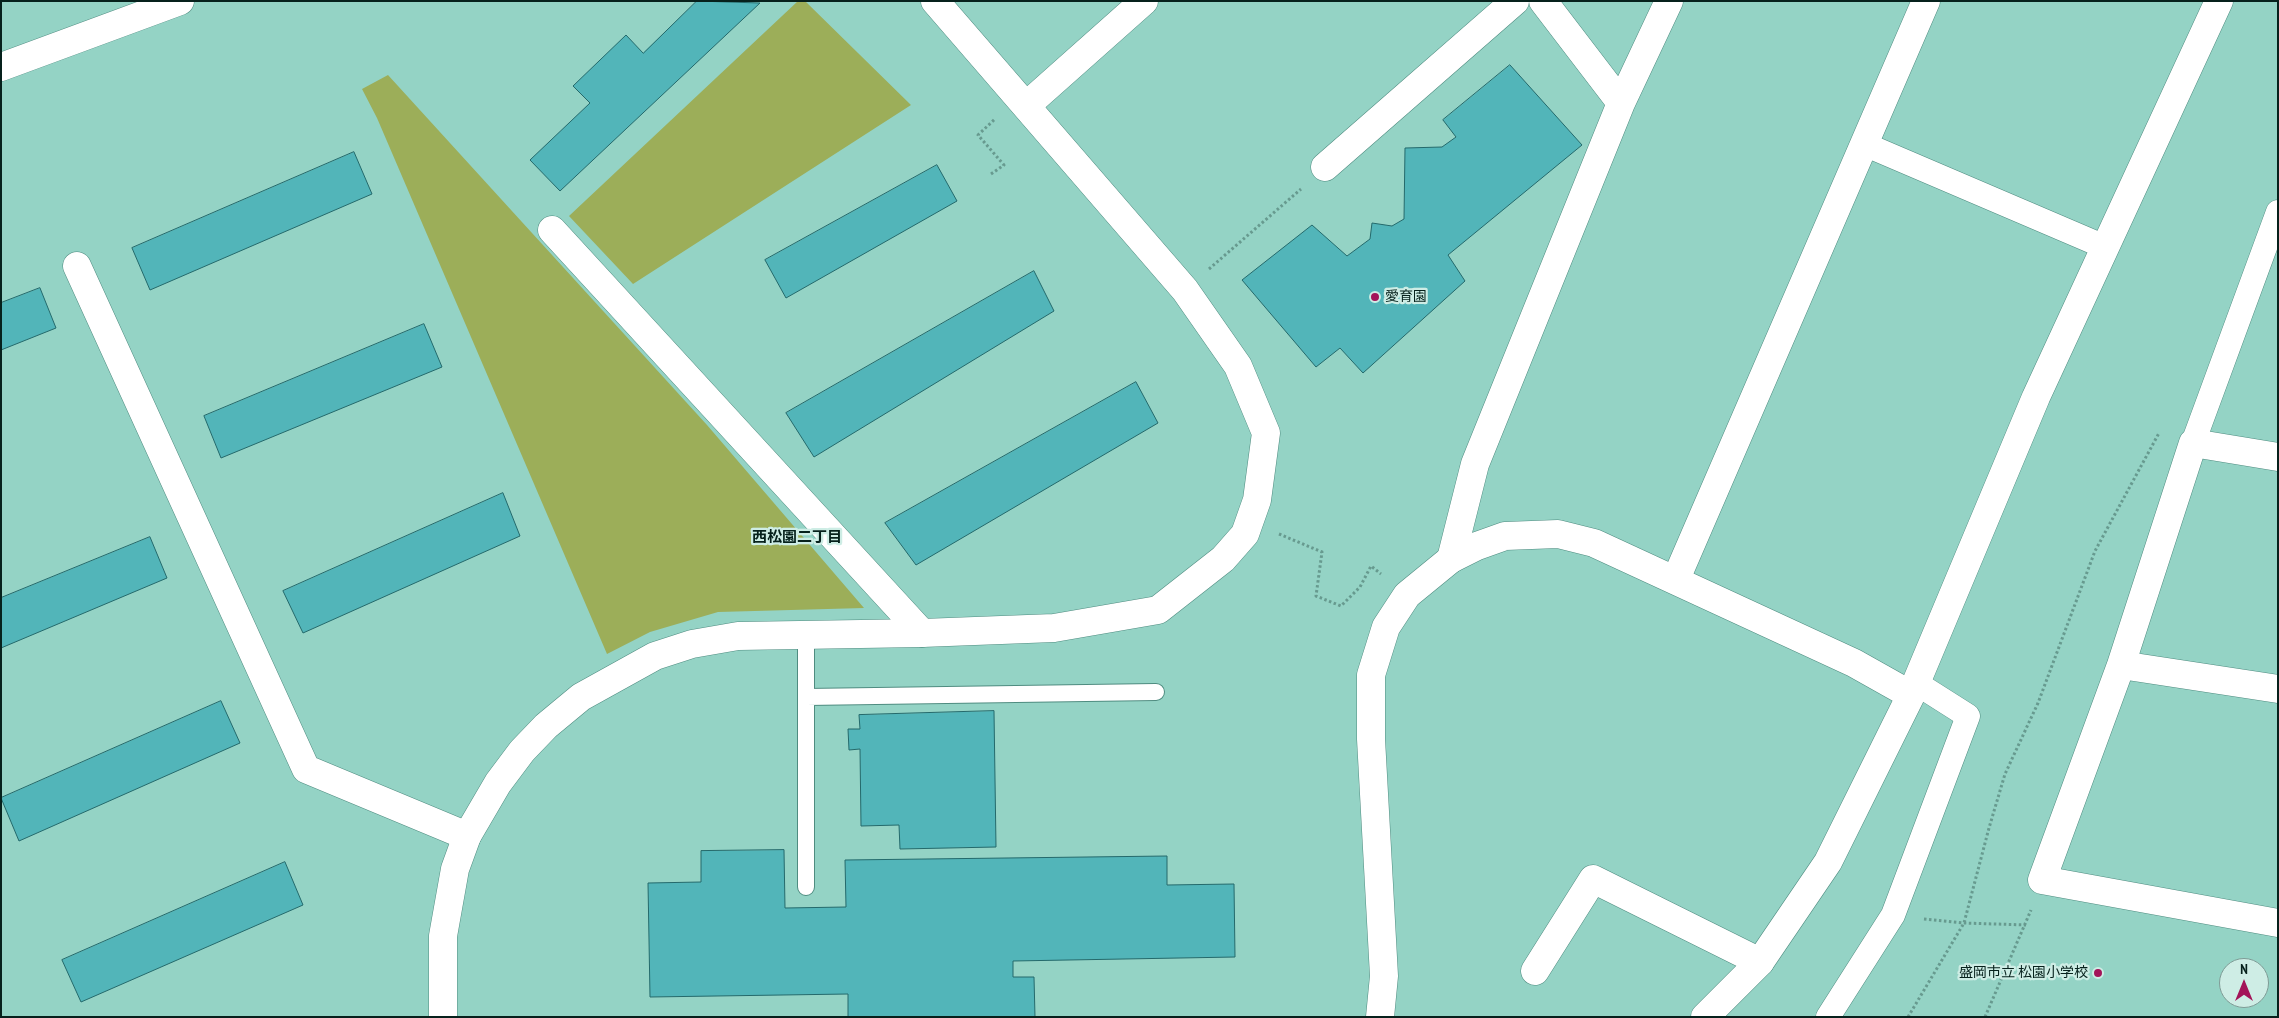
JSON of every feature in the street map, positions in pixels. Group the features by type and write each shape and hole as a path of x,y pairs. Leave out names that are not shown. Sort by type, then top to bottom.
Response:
{"street":[{"path":"1,67 180,1"},
{"path":"443,1017 442,936 454,869 467,836 498,784 522,751 546,726 581,696 655,656 692,644 738,636 922,633 1054,628 1158,610 1223,559 1245,534 1257,500 1266,433 1238,366 1185,290 1023,100 935,1"},
{"path":"1023,100 1144,1"},
{"path":"1326,167 1515,1"},
{"path":"1543,1 1621,102"},
{"path":"1451,559 1475,464 1621,102 1669,1"},
{"path":"1676,579 1926,1"},
{"path":"1705,1017 1760,962 1828,862 1914,689 2036,397 2219,1"},
{"path":"1864,144 2105,247"},
{"path":"2278,212 2194,443 2121,665 2042,880 2278,923"},
{"path":"552,230 922,633"},
{"path":"77,266 306,769 467,836"},
{"path":"2194,443 2278,457"},
{"path":"1380,1017 1384,976 1370,739 1370,675 1386,627 1408,595 1451,559 1477,546 1505,536 1558,534 1594,543 1676,579 1854,663 1914,689 1968,716 1893,915 1828,1017"},
{"path":"2121,665 2278,689"},
{"path":"1534,970 1593,878 1760,962"}],"lane":[{"path":"806,634 806,887"},
{"path":"806,696 1156,692"}],"path":[{"path":"991,174 1004,165 978,135 1023,100"},
{"path":"1185,290 1326,167"},
{"path":"1908,1017 1964,923 1989,828 2006,774 2038,703 2095,550 2159,432"},
{"path":"1245,534 1277,534 1322,552 1316,596 1341,606 1360,587 1371,566 1408,595"},
{"path":"1985,1017 2026,925 2042,880"},
{"path":"1893,915 1964,923 2026,925"}],"green space":[{"path":"798,1 805,1 911,105 633,284 569,216"},
{"path":"388,75 707,425 864,608 718,612 650,632 607,654 377,118 362,89"}],"building":[{"path":"697,1 760,3 560,191 530,160 590,103 573,86 626,35 643,53"},
{"path":"1510,65 1582,145 1448,255 1465,281 1363,373 1340,348 1316,367 1242,280 1312,225 1347,256 1370,239 1372,223 1392,226 1404,219 1405,148 1442,147 1456,137 1443,120"},
{"path":"354,152 372,194 150,290 132,248"},
{"path":"937,165 957,201 786,298 765,260"},
{"path":"1034,271 1054,311 814,457 786,413"},
{"path":"40,288 56,328 1,350 1,303"},
{"path":"424,324 442,367 221,458 204,416"},
{"path":"1136,382 1158,423 916,565 885,523"},
{"path":"503,493 520,536 303,633 283,591"},
{"path":"150,537 167,578 1,648 1,598"},
{"path":"221,701 240,743 19,841 1,798"},
{"path":"994,711 996,847 900,849 899,825 861,826 860,749 849,750 848,729 860,729 859,715"},
{"path":"784,850 785,908 846,907 845,860 1167,856 1167,885 1234,884 1235,957 1013,961 1013,977 1034,977 1035,1017 848,1017 848,994 650,997 648,883 701,882 701,851"},
{"path":"285,862 303,905 81,1002 62,960"}],"place":[{"name":"愛育園","path":"1375,297"},
{"name":"盛岡市立 松園小学校","path":"2098,973"}],"district":[{"name":"西松園二丁目","path":"797,538"}]}
